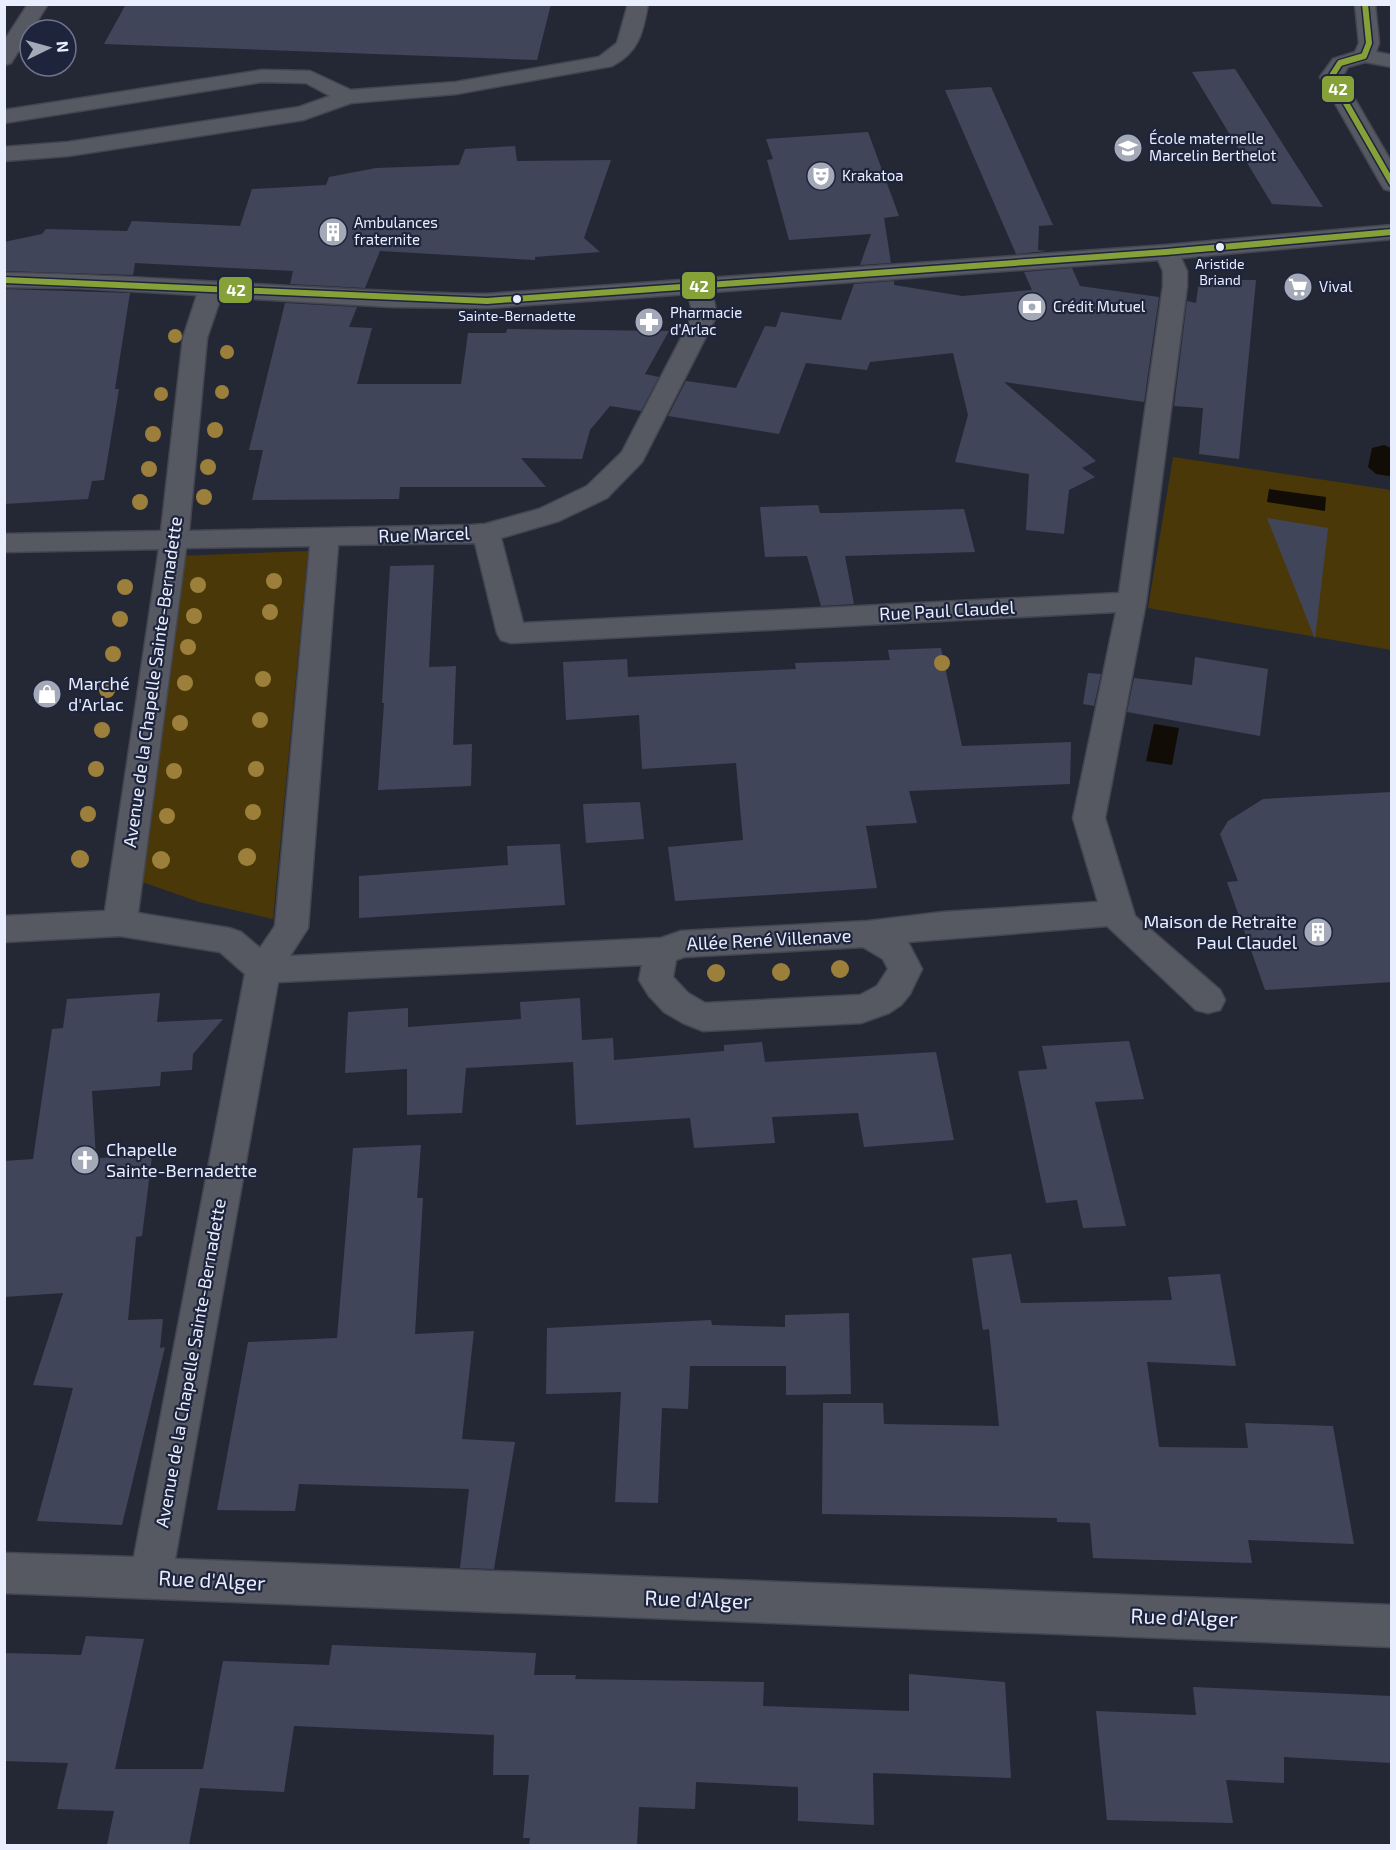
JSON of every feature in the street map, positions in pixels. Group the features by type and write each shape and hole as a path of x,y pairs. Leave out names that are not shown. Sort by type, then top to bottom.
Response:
{"street":[{"path":"4,59 38,4"},
{"path":"4,154 68,148 303,113 348,97 456,88 605,62 625,50 632,38 638,4"},
{"path":"1364,56 1369,43 1365,4"},
{"path":"1392,61 1364,56 1340,63 1331,77 1392,184"},
{"path":"4,117 262,76 310,77 348,97"},
{"path":"4,280 79,281 393,300 487,301 1166,252 1392,232"},
{"path":"1166,252 1175,271 1175,286 1132,602 1089,818 1121,922 1208,1000"},
{"name":"Rue Marcel","path":"4,543 486,533 549,515 597,492 633,456 705,315 699,286"},
{"name":"Avenue de la Chapelle Sainte-Bernadette","path":"120,923 174,538 195,338 211,290"},
{"name":"Rue Paul Claudel","path":"486,533 511,633 1132,602"},
{"name":"Avenue de la Chapelle Sainte-Bernadette","path":"151,1578 263,970 291,928 325,538"},
{"path":"868,934 943,925 1118,913"},
{"path":"4,930 120,923 229,941 263,970"},
{"name":"Allée René Villenave","path":"263,970 664,951 681,944 868,934 896,950 905,969 899,986 884,1002 861,1009 703,1017 683,1010 669,998 656,980 659,961 664,951"},
{"name":"Rue d'Alger","path":"4,1573 1392,1626"}],"shaded area":[{"path":"1384,445 1391,448 1391,475 1389,476 1376,474 1368,467 1372,448"},
{"path":"1173,457 1391,490 1391,650 1148,608"},
{"path":"1269,489 1326,497 1325,511 1267,502"},
{"path":"308,551 273,919 199,902 134,879 178,556"},
{"path":"1154,724 1179,728 1172,765 1146,761"}],"building":[{"path":"126,4 551,4 537,60 104,44"},
{"path":"1235,69 1323,207 1272,204 1192,72"},
{"path":"991,87 1053,225 1039,226 1038,250 1046,251 1016,254 945,90"},
{"name":"Krakatoa","path":"868,132 899,216 884,218 891,263 860,265 871,234 789,240 767,160 773,159 766,139"},
{"path":"515,146 517,161 611,160 584,238 600,252 535,257 535,260 380,251 365,288 290,284 293,271 135,263 133,275 4,271 4,242 42,234 46,229 127,231 132,221 240,226 252,189 326,185 329,177 376,168 459,165 465,149"},
{"path":"1072,268 1080,286 1159,297 1144,402 1004,382 1096,461 1082,468 1095,477 1069,490 1064,534 1026,530 1029,474 955,462 968,415 953,353 870,362 867,370 806,363 779,434 668,416 686,381 736,388 765,326 776,327 781,312 841,320 854,284 894,281 894,285 962,296 1032,290 1024,272"},
{"path":"1199,280 1256,280 1239,459 1199,454 1203,408 1174,406 1187,301 1196,303"},
{"path":"4,289 130,293 115,389 119,389 104,480 92,481 88,499 4,504"},
{"path":"285,303 357,307 349,327 372,328 357,384 461,384 468,333 506,333 507,329 669,331 645,374 659,377 641,411 610,406 590,430 582,459 521,458 546,487 400,487 399,499 252,500 263,450 249,450"},
{"path":"818,505 820,513 964,509 975,552 845,556 854,604 821,606 807,556 765,557 760,507"},
{"path":"1267,518 1328,528 1315,639"},
{"path":"434,565 429,667 456,666 453,745 472,744 471,786 378,790 390,566"},
{"path":"941,648 962,746 1071,742 1070,784 909,791 917,823 866,826 877,888 675,901 668,847 743,840 736,763 642,769 639,715 566,720 563,662 627,659 628,677 796,669 795,663 890,660 888,650"},
{"path":"1195,657 1268,669 1260,736 1127,712 1134,678 1192,685"},
{"path":"1088,673 1101,674 1094,706 1083,704"},
{"name":"Maison de Retraite Paul Claudel","path":"1392,792 1392,982 1265,990 1227,882 1238,881 1220,834 1228,821 1263,799"},
{"path":"640,802 644,839 586,843 583,804"},
{"path":"560,844 565,905 359,918 359,876 508,865 507,846"},
{"path":"160,993 157,1022 223,1019 193,1054 192,1070 161,1072 160,1086 92,1091 96,1158 152,1156 142,1236 136,1237 128,1320 163,1319 160,1348 165,1347 122,1525 37,1521 73,1388 33,1385 63,1293 4,1297 4,1161 33,1159 52,1029 63,1028 67,999"},
{"path":"580,998 582,1040 613,1038 614,1060 724,1051 724,1045 762,1042 765,1062 936,1052 954,1140 864,1147 858,1113 772,1117 775,1143 694,1148 690,1118 576,1125 573,1062 466,1068 462,1113 407,1115 407,1069 345,1073 348,1012 408,1008 408,1027 521,1019 520,1002"},
{"path":"1129,1041 1144,1099 1095,1102 1126,1226 1083,1228 1077,1200 1046,1203 1018,1071 1047,1069 1042,1046"},
{"path":"421,1145 417,1198 423,1198 415,1334 474,1331 462,1439 515,1442 494,1569 460,1568 469,1489 299,1484 295,1511 217,1510 248,1342 337,1338 353,1148"},
{"path":"1011,1254 1021,1303 1172,1300 1168,1277 1220,1274 1236,1366 1147,1362 1159,1447 1248,1448 1245,1423 1333,1426 1354,1544 1248,1540 1252,1563 1093,1558 1090,1523 1057,1522 1057,1518 822,1514 823,1403 883,1403 884,1424 999,1426 989,1329 983,1330 972,1258"},
{"path":"849,1313 851,1394 786,1395 786,1366 690,1366 688,1409 662,1408 658,1503 615,1502 621,1392 546,1394 547,1328 711,1320 712,1325 785,1327 785,1315"},
{"path":"86,1636 144,1639 115,1769 203,1769 223,1661 329,1665 332,1645 536,1653 534,1675 576,1675 575,1679 764,1682 763,1706 909,1711 909,1674 1005,1682 1011,1778 873,1773 874,1825 798,1821 798,1787 696,1782 695,1809 639,1807 637,1845 529,1845 530,1838 523,1838 529,1775 493,1775 494,1735 294,1726 284,1792 200,1788 189,1845 107,1845 114,1811 57,1809 68,1763 4,1761 4,1653 81,1655"},
{"path":"1193,1687 1392,1696 1392,1763 1284,1757 1284,1783 1226,1780 1233,1823 1107,1820 1096,1711 1196,1715"}],"transit line":[{"name":"42","path":"1365,4 1369,43 1364,56 1340,63 1331,77 1392,183"},
{"name":"42","path":"4,280 487,301 1166,252 1392,232"}],"place":[{"name":"École maternelle Marcelin Berthelot","path":"1128,148"},
{"name":"Krakatoa","path":"821,176"},
{"name":"Ambulances fraternite","path":"333,232"},
{"name":"Aristide Briand","path":"1220,247"},
{"name":"Vival","path":"1298,287"},
{"name":"Sainte-Bernadette","path":"517,299"},
{"name":"Crédit Mutuel","path":"1032,307"},
{"name":"Pharmacie d'Arlac","path":"649,322"},
{"name":"Marché d'Arlac","path":"47,694"},
{"name":"Maison de Retraite Paul Claudel","path":"1318,932"},
{"name":"Chapelle Sainte-Bernadette","path":"85,1160"}]}
